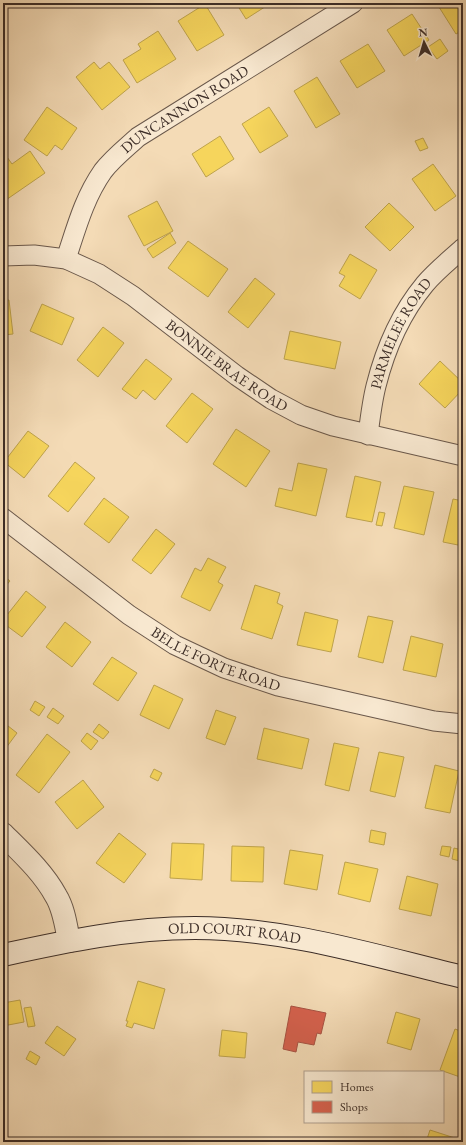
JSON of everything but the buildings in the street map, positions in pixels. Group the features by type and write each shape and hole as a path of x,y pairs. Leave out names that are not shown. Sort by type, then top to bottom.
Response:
{"main road":[{"path":"3,834 26,856 57,896 65,919 69,941"},
{"name":"OLD COURT ROAD","path":"3,955 69,941 122,932 196,928 269,934 303,939 463,977"}],"street":[{"name":"DUNCANNON ROAD","path":"66,259 80,214 90,191 103,171 119,153 138,137 331,9 353,3"},
{"name":"PARMELEE ROAD","path":"368,435 375,387 383,359 395,333 409,307 425,285 444,264 463,248"},
{"name":"BONNIE BRAE ROAD","path":"3,256 34,255 66,259 99,274 134,296 237,376 272,399 301,415 332,426 463,456"},
{"name":"BELLE FORTE ROAD","path":"3,518 129,615 175,645 224,668 278,686 434,721 463,724"}]}
